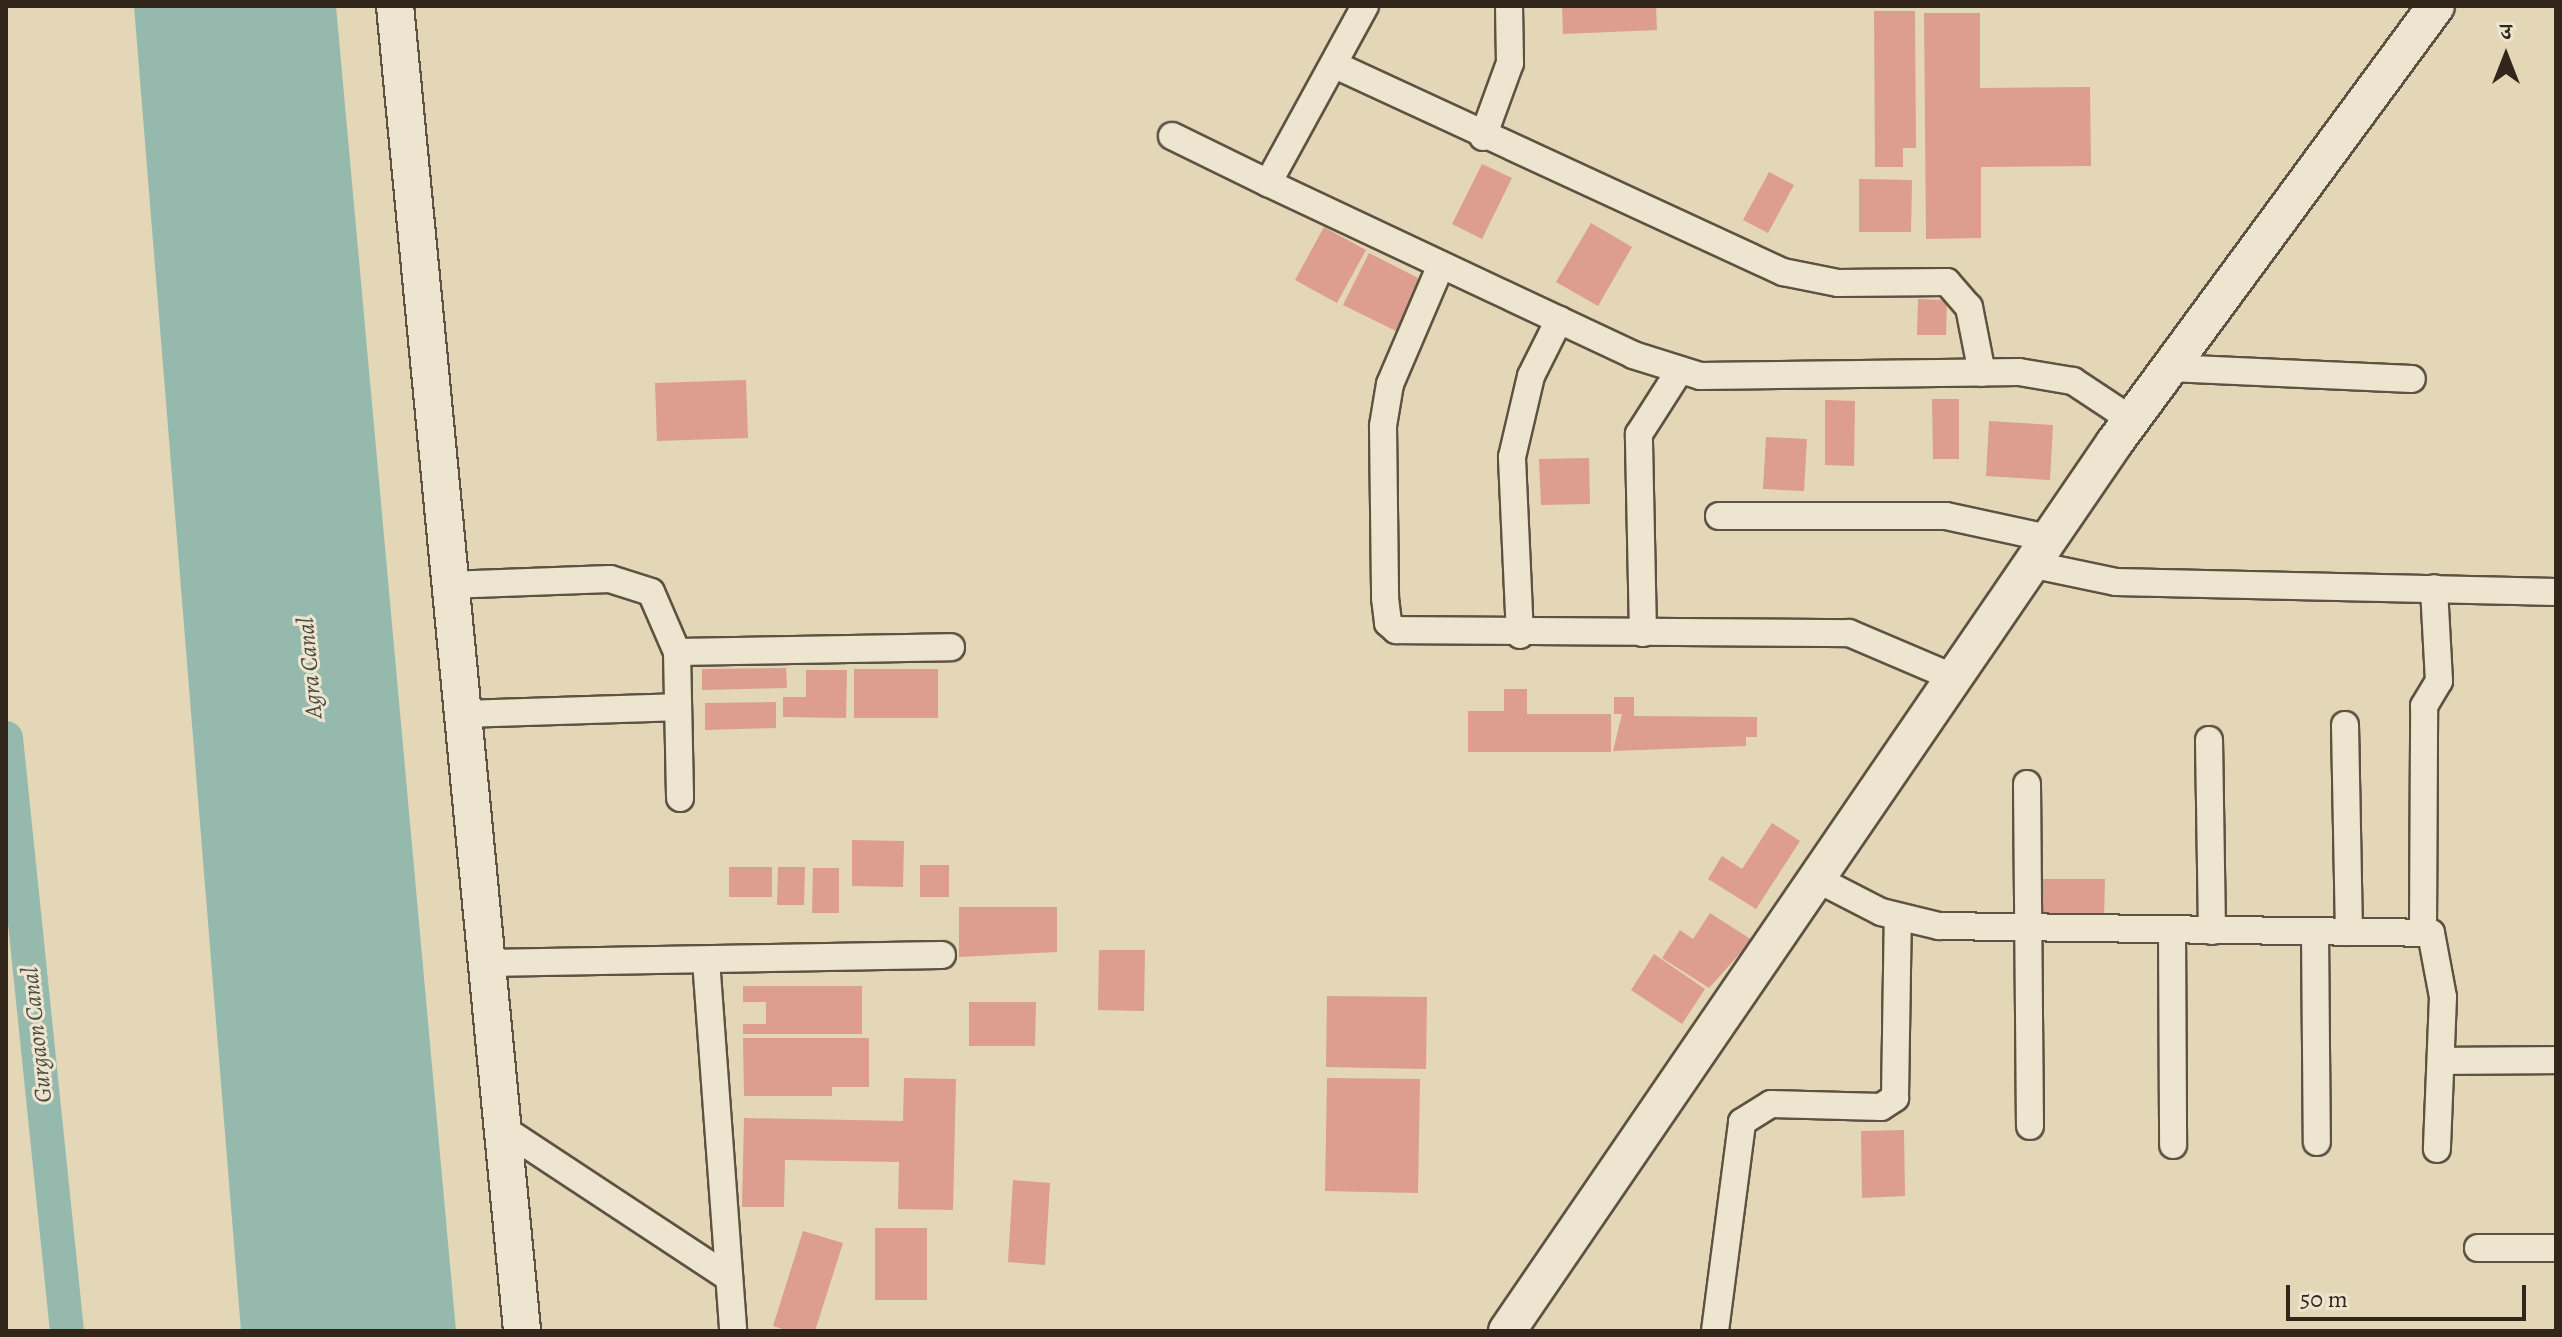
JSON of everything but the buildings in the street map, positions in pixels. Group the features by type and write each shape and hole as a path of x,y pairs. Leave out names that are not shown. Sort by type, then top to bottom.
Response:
{"street":[{"path":"395,6 447,585 522,1331"},
{"path":"1268,183 1365,6"},
{"path":"1483,137 1510,63 1509,6"},
{"path":"1507,1331 1813,877 2039,551 2436,6"},
{"path":"1335,65 1483,137 1783,272 1838,283 1947,282 1969,307 1982,373"},
{"path":"1172,136 1559,320 1680,370 1734,377 1982,373 2073,381 2132,420"},
{"path":"1441,265 1390,384 1383,426 1388,623 1396,630 1520,635 1849,633 1952,677"},
{"path":"1520,635 1512,457 1531,376 1559,320"},
{"path":"2170,368 2412,379"},
{"path":"1643,633 1639,434 1680,370"},
{"path":"1719,516 1946,516 2116,582 2556,592"},
{"path":"447,585 634,582 665,612 677,652 680,798"},
{"path":"2423,930 2424,706 2439,681 2434,588"},
{"path":"677,652 951,647"},
{"path":"460,714 678,707"},
{"path":"2345,725 2349,932"},
{"path":"2209,740 2212,931"},
{"path":"2027,784 2025,930 2030,1126"},
{"path":"1813,877 1898,917 2025,930 2423,930 2439,945 2443,1061 2437,1149"},
{"path":"1715,1331 1742,1122 1771,1104 1881,1107 1895,1098 1898,917"},
{"path":"2172,930 2173,1145"},
{"path":"2315,932 2317,1142"},
{"path":"485,963 942,955"},
{"path":"706,960 733,1331"},
{"path":"2443,1061 2556,1060"},
{"path":"502,1128 728,1277"},
{"path":"2478,1248 2556,1248"}],"water":[{"name":"Agra Canal","path":"134,6 336,6 456,1331 241,1331"}],"waterway":[{"name":"Gurgaon Canal","path":"6,738 67,1331"}]}
